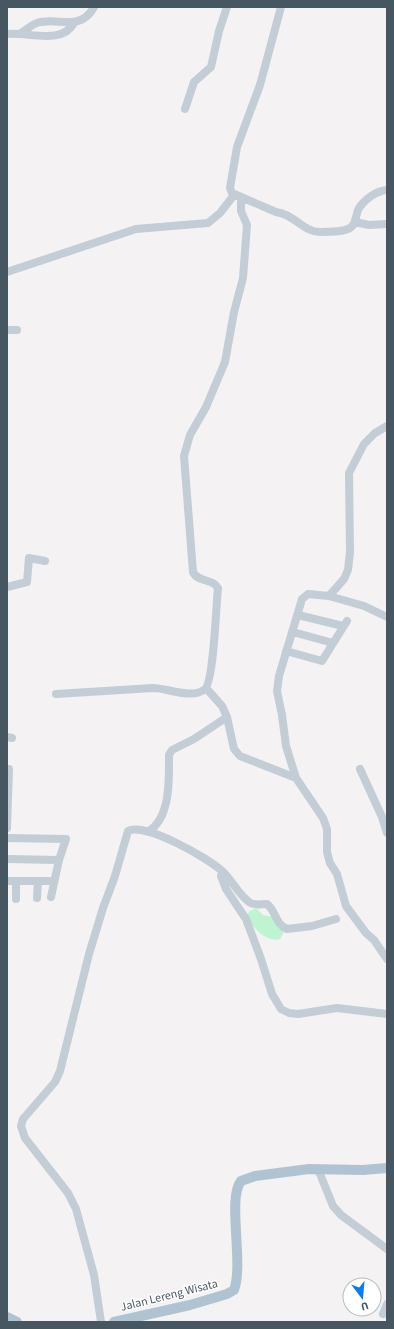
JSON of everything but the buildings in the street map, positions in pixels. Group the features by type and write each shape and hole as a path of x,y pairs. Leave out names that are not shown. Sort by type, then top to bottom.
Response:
{"main road":[{"name":"Jalan Lereng Wisata","path":"114,1322 190,1305 227,1294 234,1290 239,1267 236,1204 238,1184 241,1181 255,1176 318,1169 363,1170 387,1168"},
{"path":"7,1317 17,1322"}],"street":[{"path":"7,34 21,33 55,36 68,32 74,23 88,14 94,7"},
{"path":"185,109 194,82 211,67 219,31 227,7"},
{"path":"56,694 153,688 162,688 177,693 199,692 206,688 212,666 218,588 213,582 198,578 193,572 184,456 190,435 206,407 225,362 234,312 243,278 247,225 237,196 230,188 237,147 260,85 281,7"},
{"path":"21,33 38,23 74,23"},
{"path":"237,196 276,212 283,213 295,219 304,227 316,232 349,229 355,222 359,209 368,199 376,192 387,190"},
{"path":"7,272 136,229 208,224 237,196"},
{"path":"355,222 369,225 387,224"},
{"path":"7,330 17,330"},
{"path":"329,596 344,579 348,570 350,552 349,473 364,444 375,433 387,426"},
{"path":"7,587 27,582 29,558 45,561"},
{"path":"387,618 364,606 329,596 308,594 302,599 279,676 277,691 286,746 296,778 323,818 327,829 330,863 337,874 346,906 366,933 377,944 387,959"},
{"path":"286,651 322,660 345,624 298,615"},
{"path":"292,632 333,643"},
{"path":"206,688 222,706 227,716 234,749 240,756 296,778"},
{"path":"149,831 156,826 168,795 169,755 172,750 194,739 227,716"},
{"path":"7,769 9,769 7,828"},
{"path":"360,769 382,817 387,833"},
{"path":"101,1322 94,1274 76,1209 68,1193 25,1138 21,1126 23,1119 55,1082 60,1071 89,954 103,908 115,876 128,831 134,829 149,831 185,848 222,871 249,902 256,905 267,904 270,906 276,920 287,929 312,926 336,919"},
{"path":"7,838 66,839 59,860 51,897"},
{"path":"7,859 59,860"},
{"path":"222,871 221,876 226,889 246,919 255,946 262,959 272,994 281,1009 289,1013 298,1014 337,1008 387,1014"},
{"path":"7,881 54,881"},
{"path":"16,881 16,899"},
{"path":"37,898 38,881"},
{"path":"318,1169 333,1206 341,1216 387,1249"},
{"path":"383,1314 387,1304"}],"green space":[{"path":"256,908 263,915 278,918 284,932 280,939 270,939 260,933 252,924 246,915"}]}
